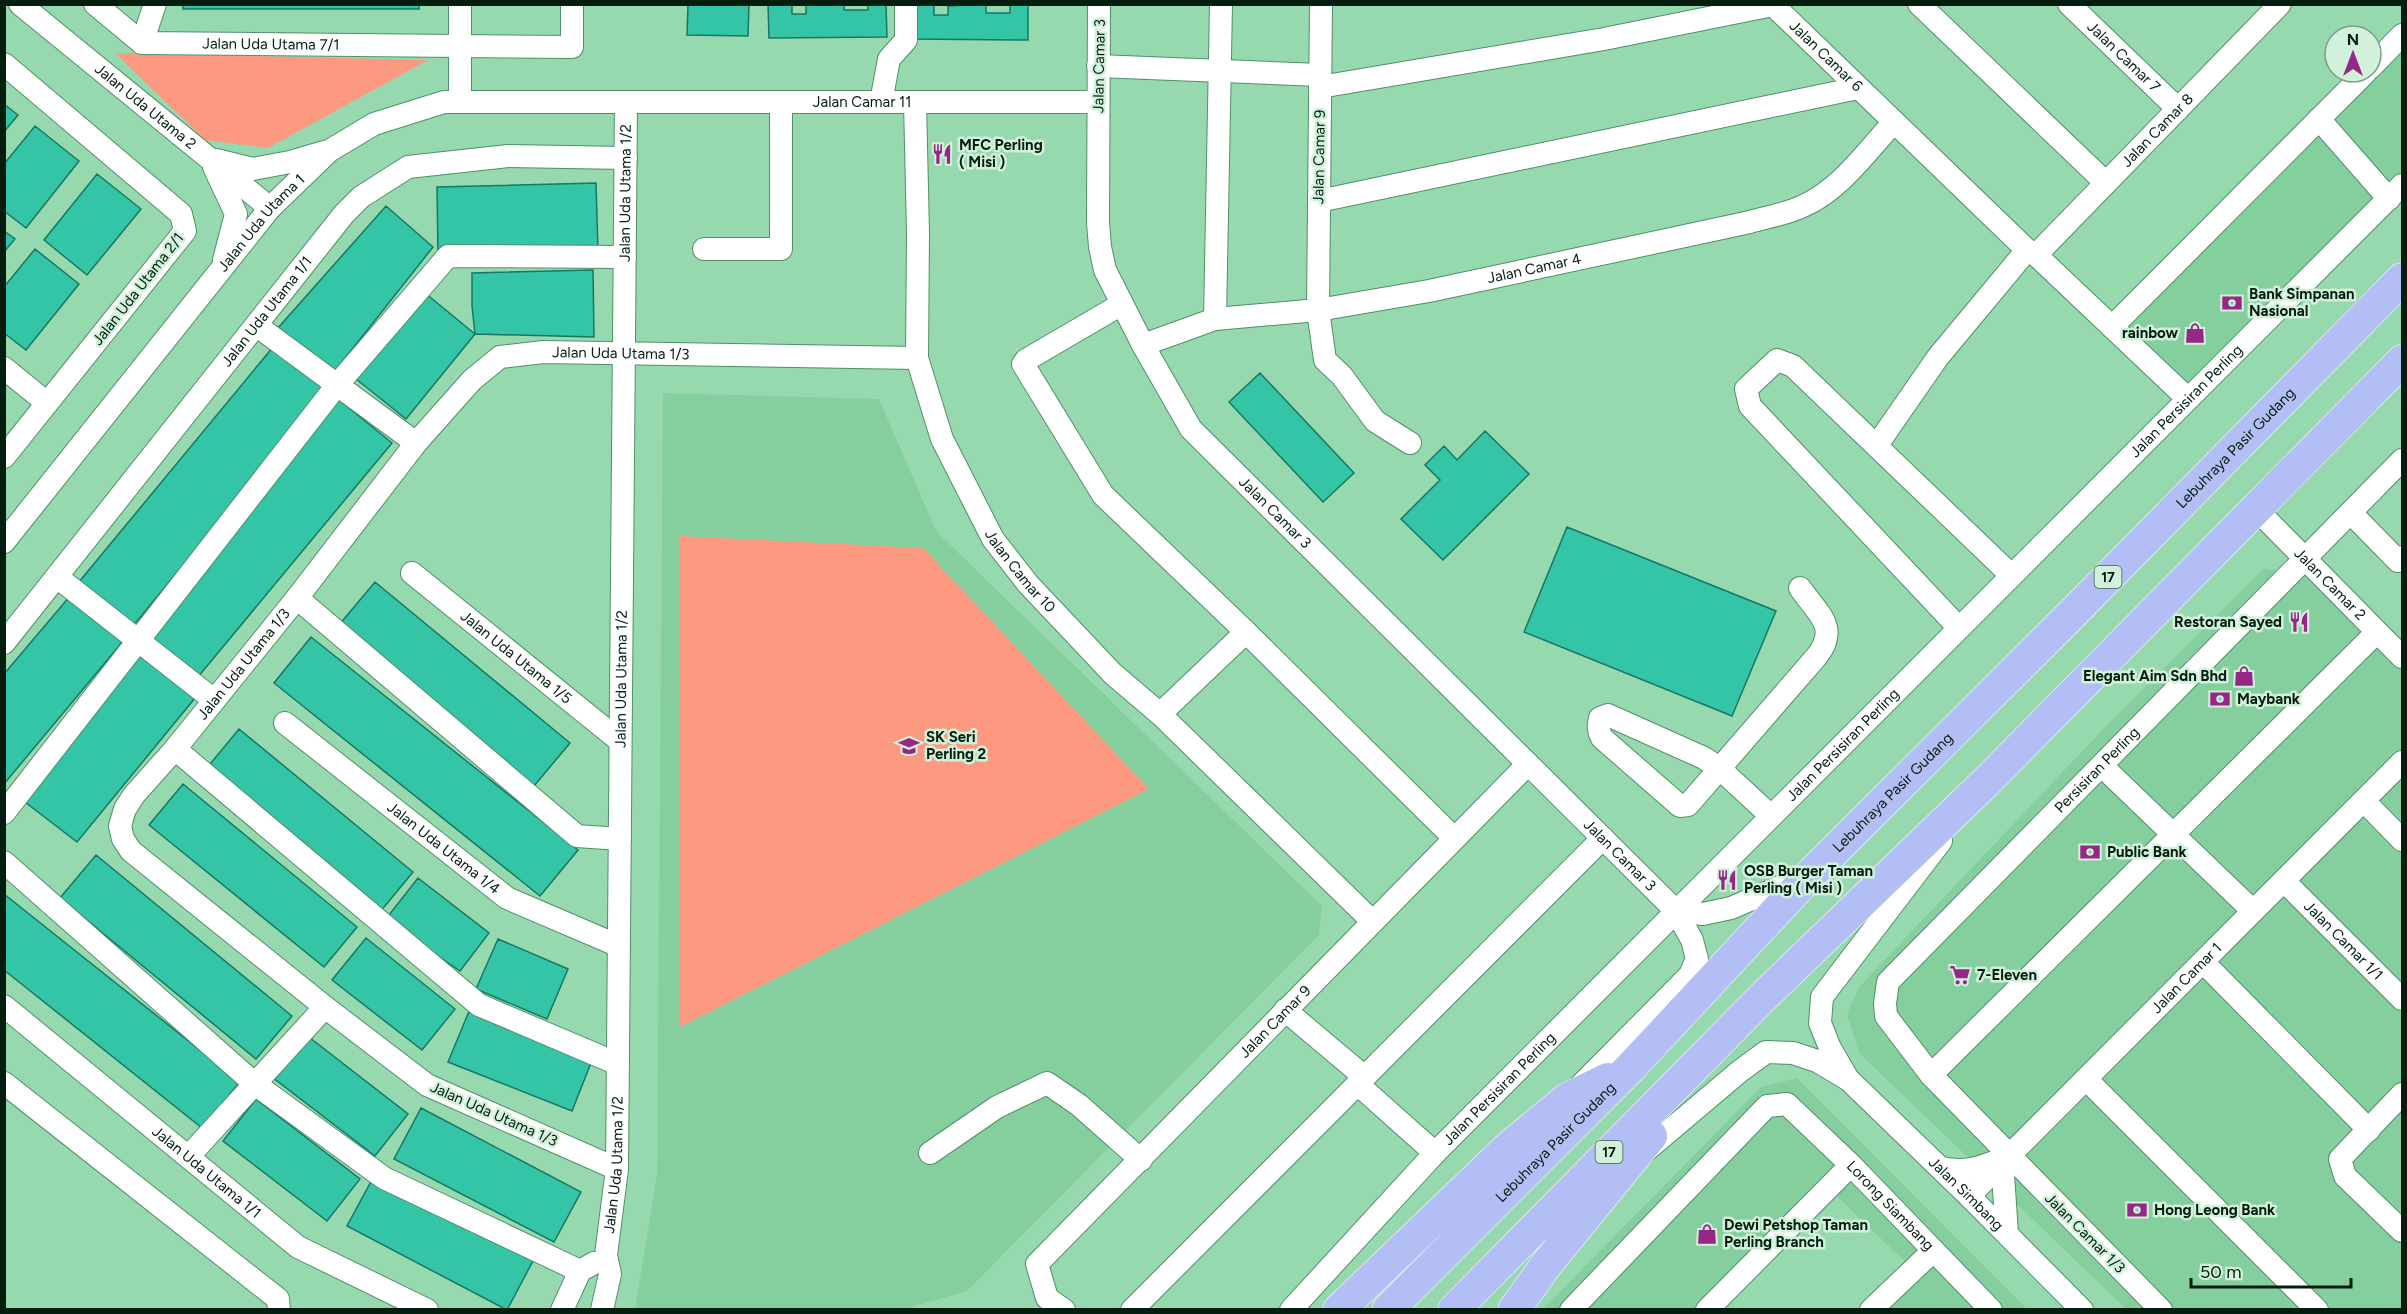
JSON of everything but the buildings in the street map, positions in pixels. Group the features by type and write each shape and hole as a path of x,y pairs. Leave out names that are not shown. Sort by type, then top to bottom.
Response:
{"highway":[{"name":"Lebuhraya Pasir Gudang","path":"1388,1310 1631,1067 1812,873 2403,279"},
{"name":"17","path":"1454,1310 1765,995 1986,782 2403,361"},
{"path":"1514,1310 1546,1265 1765,995"},
{"path":"1339,1310 1509,1147 1567,1099 1631,1067"},
{"path":"1496,1310 1546,1265"}],"street":[{"name":"Jalan Uda Utama 2","path":"20,4 270,208"},
{"path":"95,4 142,43 155,4"},
{"path":"460,4 460,102"},
{"name":"Jalan Uda Utama 7/1","path":"142,43 572,47 572,4"},
{"path":"881,102 889,59 906,40 906,4"},
{"name":"Jalan Camar 3","path":"1099,4 1100,247 1105,270 1143,345 1191,429 1676,911 1692,940 1697,959 1690,975 1567,1099"},
{"path":"1215,320 1221,4"},
{"name":"Jalan Camar 9","path":"1321,4 1318,309 1325,360 1342,376 1376,421 1410,443"},
{"path":"1919,4 2106,183"},
{"name":"Jalan Camar 7","path":"2069,4 2178,109"},
{"name":"Jalan Camar 8","path":"1877,445 1938,357 2031,253 2106,183 2280,4"},
{"name":"Jalan Camar 6","path":"1320,81 1604,39 1773,5 2031,253 2187,398"},
{"path":"2383,55 2403,35"},
{"name":"Jalan Uda Utama 2/1","path":"4,64 181,214 185,231 4,457"},
{"path":"1098,66 1220,71 1320,81"},
{"path":"2112,327 2354,84"},
{"path":"1319,201 1858,88"},
{"name":"Jalan Uda Utama 1","path":"4,542 270,208 329,151 374,124 444,102 626,102"},
{"name":"Jalan Camar 11","path":"626,102 1098,102"},
{"name":"Jalan Uda Utama 1/2","path":"602,1310 610,1274 606,1255 617,1169 626,102"},
{"path":"704,249 781,249 781,102"},
{"name":"Jalan Camar 10","path":"915,102 918,233 917,358 942,439 993,539 1028,584 1113,674 1160,714 1372,921"},
{"path":"2319,119 2396,192"},
{"name":"Jalan Camar 4","path":"1143,345 1215,320 1318,309 1440,288 1750,222 1802,207 1820,197 1836,184 1894,122"},
{"path":"209,158 253,169 329,151"},
{"name":"Jalan Uda Utama 1/1","path":"4,643 344,214 361,197 408,166 508,156 626,158"},
{"path":"209,158 236,214 221,269"},
{"name":"Jalan Persisiran Perling","path":"1292,1310 1435,1153 2187,398 2396,192"},
{"path":"4,813 337,385 448,256 625,257"},
{"path":"1122,304 1026,360 1023,364 1103,495 1246,632 1454,838"},
{"path":"256,325 416,443"},
{"name":"Jalan Uda Utama 1/3","path":"617,1169 427,1085 325,1007 131,851 123,839 120,826 125,809 134,795 175,749 297,598 416,443 472,380 500,357 543,352 917,358"},
{"path":"1959,628 1750,406 1746,389 1777,360 1793,366 2011,575"},
{"path":"4,368 48,403"},
{"name":"Persisiran Perling","path":"1888,982 2403,460"},
{"name":"Jalan Camar 2","path":"2257,510 2403,657"},
{"path":"2351,513 2401,561"},
{"name":"Jalan Uda Utama 1/5","path":"412,573 620,741"},
{"path":"57,577 214,700"},
{"path":"1771,816 1719,768 1704,758 1608,715 1600,718 1598,730 1602,738 1680,806 1688,805 1719,768 1826,643 1828,630 1826,623 1800,588"},
{"path":"297,598 577,836 620,839"},
{"path":"1160,714 1246,632"},
{"path":"1931,1075 2378,632"},
{"name":"Jalan Uda Utama 1/4","path":"285,723 507,898 619,946"},
{"path":"175,749 479,1005 618,1064"},
{"name":"Jalan Camar 1","path":"1970,1196 2403,762"},
{"name":"Jalan Camar 9","path":"1064,1310 1047,1298 1041,1284 1037,1264 1528,764"},
{"path":"2102,766 2253,911"},
{"path":"1849,1080 1830,1048 1820,1023 1822,997 1986,782"},
{"path":"2364,801 2403,840"},
{"path":"1132,1310 1603,838"},
{"path":"4,862 255,1084 384,1178 580,1271"},
{"path":"1676,911 1703,914 1731,908 1812,873"},
{"name":"Jalan Camar 1/1","path":"2284,881 2403,999"},
{"path":"2203,962 2368,1130"},
{"name":"Jalan Camar 1/3","path":"1888,982 1886,1016 1931,1075 2161,1310"},
{"name":"Jalan Uda Utama 1/1","path":"4,1006 298,1247 427,1310"},
{"path":"189,1157 325,1007"},
{"path":"1286,1010 1361,1074 1362,1088 1435,1153"},
{"path":"1623,1170 1740,1071 1766,1052 1793,1053 1817,1062 1849,1080"},
{"path":"2086,1079 2317,1310"},
{"name":"Jalan Simbang","path":"1849,1080 1970,1196 2082,1310"},
{"path":"4,1083 278,1299 279,1310"},
{"path":"930,1153 997,1107 1047,1083 1079,1106 1141,1160"},
{"path":"2403,1094 2340,1159 2345,1176 2403,1231"},
{"name":"Lorong Siambang","path":"1570,1310 1767,1106 1787,1104 1851,1165 1991,1310"},
{"path":"1941,1168 1960,1172 1980,1168 2009,1156"},
{"path":"2007,1233 2003,1175 2009,1156"},
{"path":"1707,1310 1851,1165"},
{"path":"1871,1310 1933,1251"},
{"path":"562,1310 580,1271 606,1255"}],"shaded area":[{"path":"2402,29 2402,195 2198,399 2114,318 2347,84 2383,84 2383,48"},
{"path":"115,53 428,60 268,148 205,140"},
{"name":"SK Seri Perling 2","path":"663,393 879,399 936,531 1322,906 1319,935 967,1291 905,1309 635,1310 657,1175"},
{"path":"679,536 923,548 1149,789 680,1027"},
{"path":"2263,569 2330,573 2402,644 2402,1309 2126,1309 1859,1053 1847,1014 1859,987 2109,723"},
{"path":"1797,1078 2027,1309 1888,1309 1922,1278 1822,1182 1697,1309 1542,1310 1761,1087"}],"place":[{"name":"MFC Perling ( Misi )","path":"942,154"},
{"name":"Bank Simpanan Nasional","path":"2232,303"},
{"name":"rainbow","path":"2195,333"},
{"name":"Restoran Sayed","path":"2299,622"},
{"name":"Elegant Aim Sdn Bhd","path":"2244,676"},
{"name":"Maybank","path":"2220,699"},
{"name":"SK Seri Perling 2","path":"909,746"},
{"name":"Public Bank","path":"2090,852"},
{"name":"OSB Burger Taman Perling ( Misi )","path":"1727,880"},
{"name":"7-Eleven","path":"1960,975"},
{"name":"Hong Leong Bank","path":"2137,1210"},
{"name":"Dewi Petshop Taman Perling Branch","path":"1707,1234"}]}
